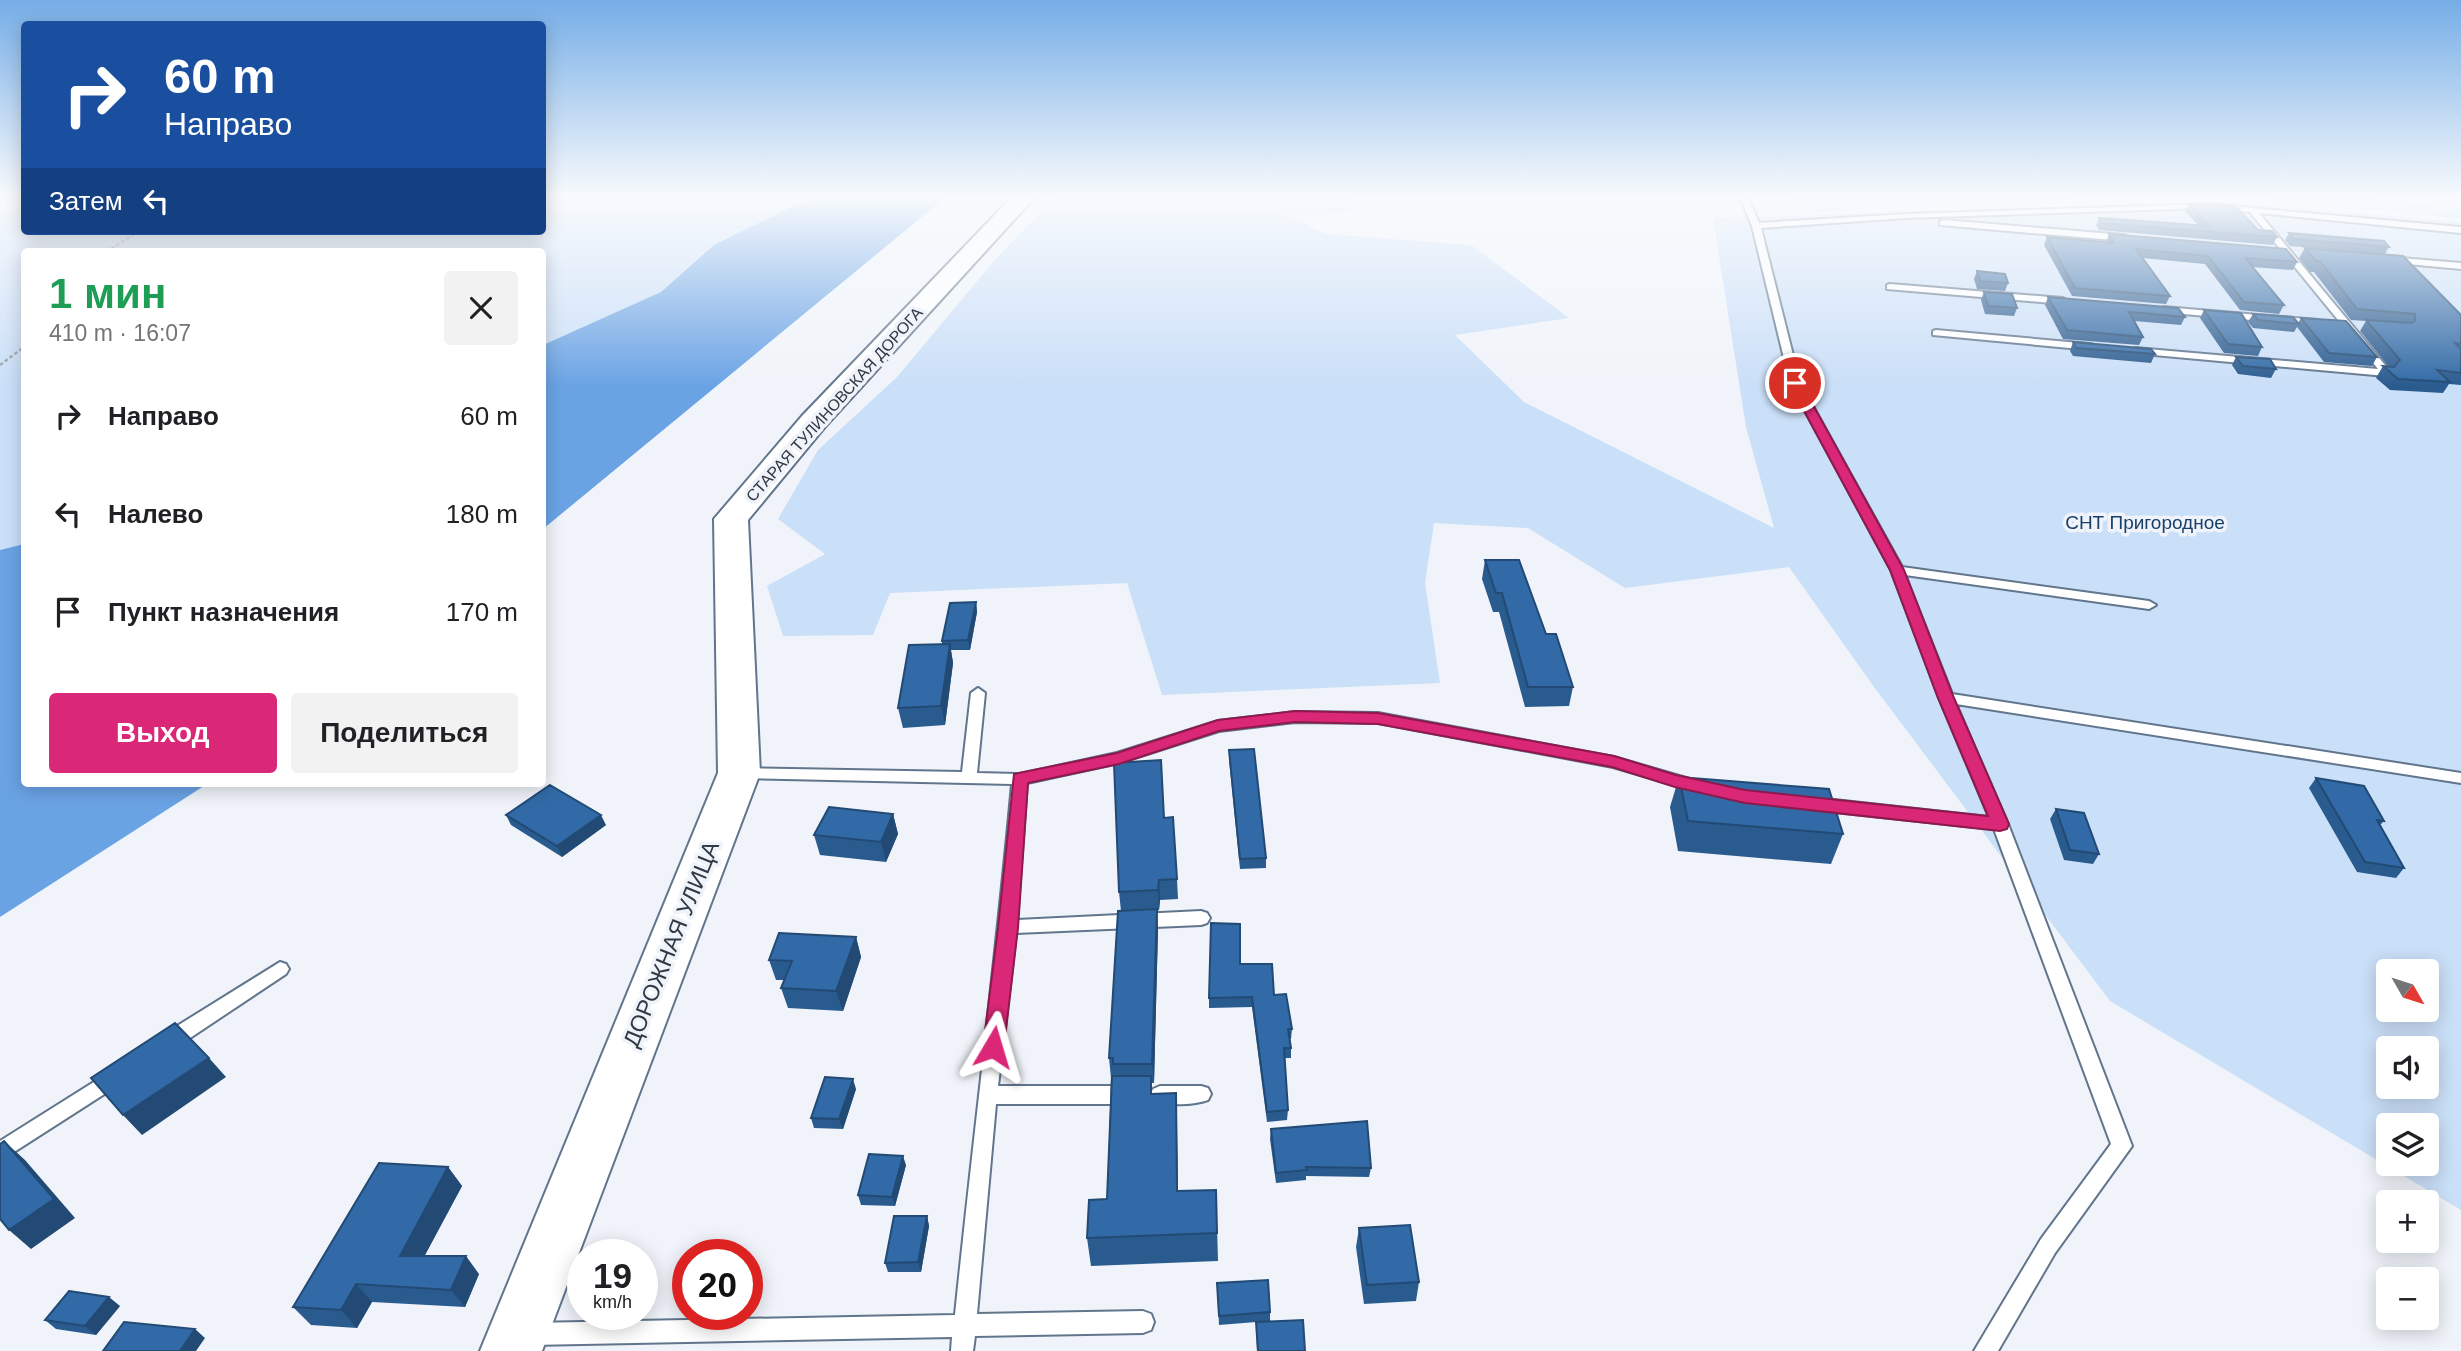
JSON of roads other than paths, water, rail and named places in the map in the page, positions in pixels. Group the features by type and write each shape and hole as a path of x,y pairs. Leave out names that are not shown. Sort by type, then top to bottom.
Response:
{"street":[{"name":"СТАРАЯ ТУЛИНОВСКАЯ ДОРОГА","path":"731,519 813,422 965,260"},
{"name":"ДОРОЖНАЯ УЛИЦА","path":"513,1343 739,773 731,519"}],"lane":[{"path":"1764,260 1795,383 1897,570 1946,698 2000,824 2122,1146 2048,1246 1985,1351"},
{"path":"2127,350 2386,373 2293,260"},
{"path":"2392,260 2461,266"},
{"path":"1891,287 2070,302"},
{"path":"2152,309 2357,326"},
{"path":"1936,333 2100,347"},
{"path":"1897,570 2149,605"},
{"path":"969,778 978,693"},
{"path":"1946,698 2461,778"},
{"path":"739,773 1020,779 1119,758 1218,726 1295,717 1378,718 1614,762 1710,789"},
{"path":"962,1351 987,1096 1008,928 1020,779"},
{"path":"1799,802 2000,824"},
{"path":"1008,928 1201,918"},
{"path":"152,1053 280,970"},
{"path":"0,1152 128,1068"},
{"path":"987,1096 1201,1094"},
{"path":"513,1343 1143,1322"}],"water":[{"path":"697,260 869,260 546,527 546,344 661,292"},
{"path":"21,545 21,787 202,787 0,917 0,550"}],"park label":[{"name":"СНТ Пригородное","path":"2145,522"}]}
